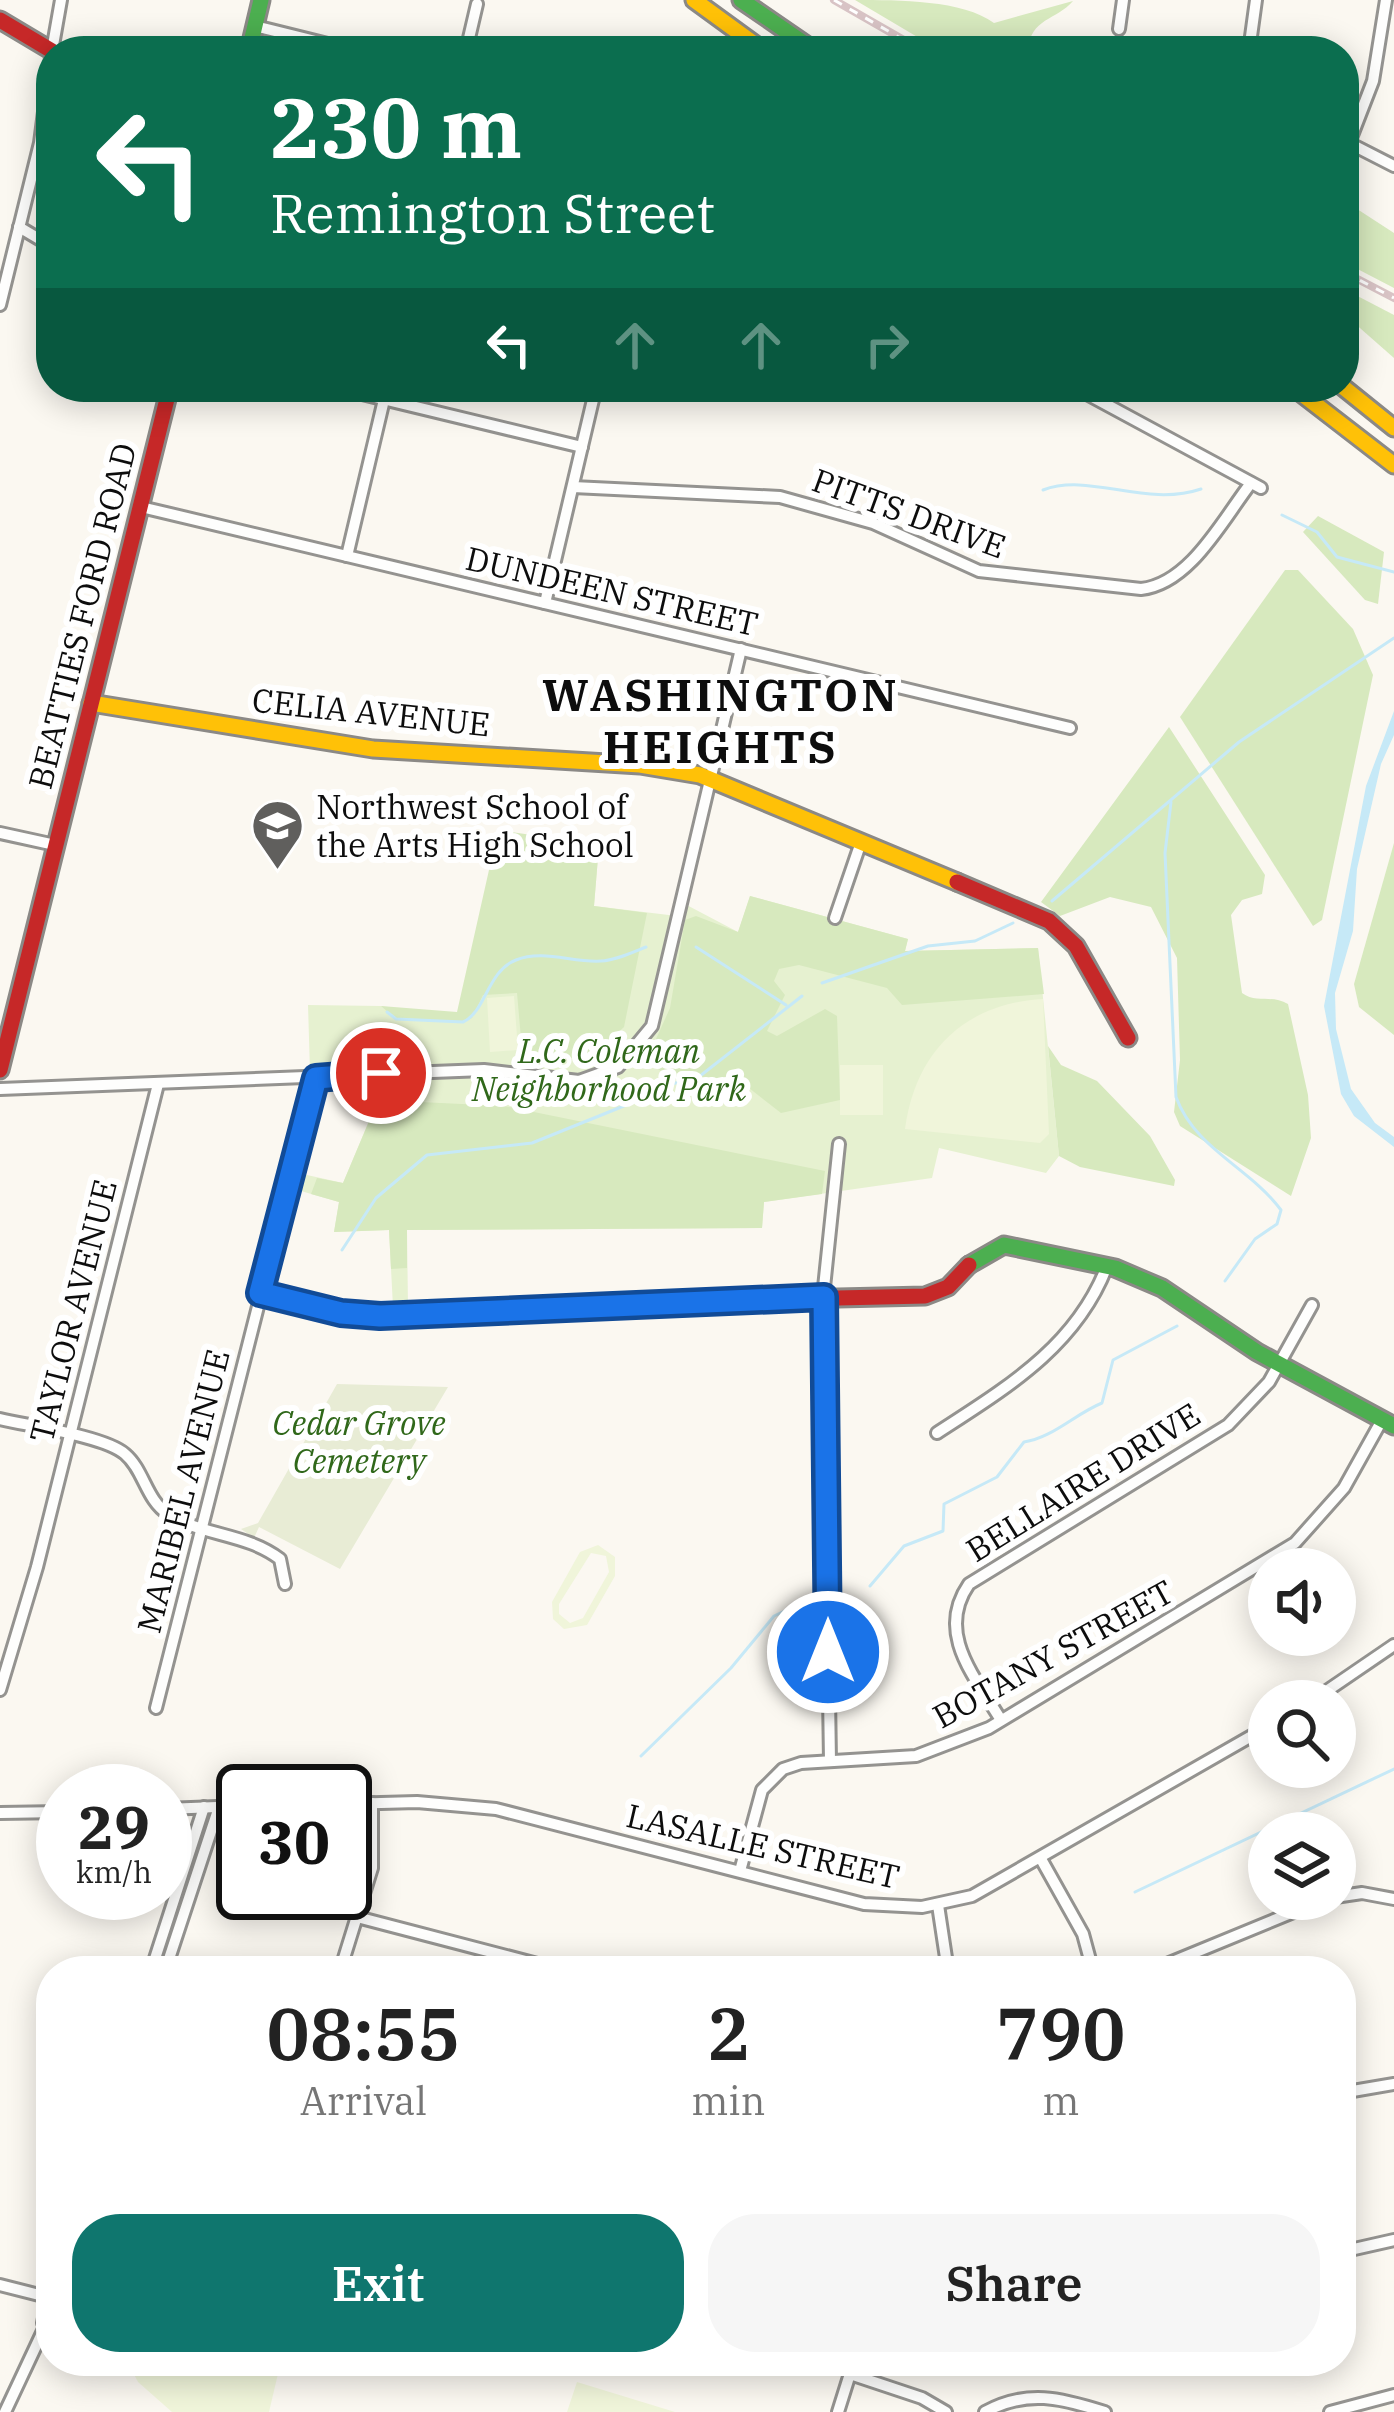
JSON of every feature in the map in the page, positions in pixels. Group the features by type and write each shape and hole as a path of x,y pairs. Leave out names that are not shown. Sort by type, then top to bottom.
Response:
{"main road":[{"path":"252,36 260,0"},
{"path":"673,0 716,17"},
{"path":"694,0 743,36"},
{"path":"741,0 793,36"},
{"path":"0,20 36,42"},
{"path":"1359,400 1394,428"},
{"name":"BEATTIES FORD ROAD","path":"1,1062 166,402"},
{"path":"1312,402 1394,465"},
{"name":"CELIA AVENUE","path":"91,703 373,749 662,767 709,778 1061,929 1128,1038"},
{"path":"260,1293 341,1313 380,1316 931,1295 948,1287 985,1252 1004,1245 1107,1266 1162,1288 1280,1364 1388,1423"}],"street":[{"path":"55,36 61,0"},
{"path":"1119,29 1123,0"},
{"path":"1252,36 1256,0"},
{"path":"1359,113 1373,81 1386,0"},
{"path":"470,36 477,4"},
{"path":"254,26 295,36"},
{"path":"1359,148 1394,166"},
{"path":"0,305 36,159"},
{"path":"0,231 36,241"},
{"path":"347,556 383,402"},
{"path":"418,402 582,447"},
{"path":"544,603 592,402"},
{"name":"PITTS DRIVE","path":"573,487 780,497 873,523 979,571 1141,589 1160,586 1180,573 1256,485 1102,402"},
{"name":"DUNDEEN STREET","path":"141,507 1070,728"},
{"path":"0,1089 484,1070 568,1082 606,1074 632,1056 652,1026 741,649"},
{"path":"0,833 56,845"},
{"path":"836,918 860,844"},
{"name":"MARIBEL AVENUE","path":"156,1708 316,1078"},
{"name":"TAYLOR AVENUE","path":"0,1690 158,1084"},
{"path":"830,1761 824,1297 839,1144"},
{"path":"937,1433 1036,1366 1089,1307 1107,1266"},
{"name":"BELLAIRE DRIVE","path":"1001,1720 956,1638 957,1606 969,1584 1228,1425 1258,1396 1312,1305"},
{"path":"0,1418 118,1449 159,1507 275,1554 285,1583"},
{"name":"BOTANY STREET","path":"740,1871 758,1802 770,1780 794,1764 916,1756 954,1745 1001,1720 1295,1543 1344,1488 1388,1423"},
{"path":"1343,1680 1394,1645"},
{"name":"LASALLE STREET","path":"372,1803 496,1809 864,1904 938,1905 972,1896 1041,1859 1248,1738"},
{"path":"372,1803 372,1861"},
{"path":"192,1808 216,1807"},
{"path":"156,1956 204,1808"},
{"path":"0,1814 36,1813"},
{"path":"170,1956 216,1816"},
{"path":"1041,1859 1083,1934 1089,1956"},
{"path":"1356,1894 1394,1899"},
{"path":"938,1905 946,1956"},
{"path":"345,1956 356,1920"},
{"path":"368,1920 506,1956"},
{"path":"1186,1956 1274,1920"},
{"path":"1356,2090 1394,2084"},
{"path":"1356,2249 1394,2240"},
{"path":"0,2285 36,2294"},
{"path":"5,2412 36,2345"},
{"path":"838,2412 849,2376"},
{"path":"856,2376 922,2398 946,2412"},
{"path":"1330,2412 1394,2395"},
{"path":"986,2412 1010,2400 1042,2396 1105,2412"}],"green space":[{"path":"855,0 948,6 994,23 1073,1 1032,36 916,36"},
{"path":"1359,210 1394,233 1394,288 1359,270"},
{"path":"1359,297 1394,315 1394,358 1359,327"},
{"path":"1318,516 1384,552 1378,604 1365,600 1303,532"},
{"path":"1285,570 1298,570 1353,629 1373,675 1322,920 1313,926 1180,717"},
{"path":"1169,727 1265,875 1262,894 1242,900 1231,915 1242,993 1288,1004 1308,1095 1311,1138 1291,1196 1180,1126 1174,1112 1180,1060 1177,958 1151,907 1110,897 1060,916 1041,902"},
{"path":"498,830 599,845 594,906 647,913 624,1027 590,1052 549,1059 522,1050 517,993 483,995 472,1018 463,1022 396,1019 381,1006 457,1012"},
{"path":"1394,843 1394,1035 1359,1007 1354,984"},
{"name":"L.C. Coleman Neighborhood Park","path":"599,845 594,906 677,916 681,902 738,932 750,896 908,939 905,951 1038,948 1059,1156 1046,1173 939,1148 932,1178 764,1202 762,1228 407,1230 408,1307 393,1307 389,1230 334,1232 339,1202 294,1189 298,1173 343,1183 392,1066 310,1071 308,1005 381,1006 457,1018"},
{"path":"750,896 908,939 905,951 1038,948 1044,994 902,1005 887,988 799,965 779,969 774,981 785,995 767,1031 777,1036 825,1009 837,1016 840,1100 781,1113 749,1088 724,1092 695,1087 667,1075 647,1059 670,1008 685,920 696,916 738,932"},
{"path":"514,996 518,1050 490,1052 487,998"},
{"path":"1043,999 1049,1134 1040,1143 905,1129 920,1077 948,1037 990,1010"},
{"path":"1048,1046 1061,1065 1097,1081 1150,1136 1174,1186 1080,1167 1059,1156"},
{"path":"840,1065 883,1065 883,1115 840,1115"},
{"path":"378,1100 504,1106 825,1171 822,1194 764,1202 762,1228 407,1230 407,1268 391,1269 389,1230 334,1232 339,1202 311,1194 317,1178 343,1183"},
{"name":"Cedar Grove Cemetery","path":"337,1384 448,1387 340,1569 259,1527 254,1538 241,1529 258,1523"},
{"path":"598,1545 615,1557 615,1576 587,1625 564,1629 553,1619 552,1602 580,1552","holes":["591,1553 606,1556 609,1572 583,1618 570,1623 559,1614 559,1604"]},
{"path":"135,2376 277,2376 269,2412 172,2412"},
{"path":"577,2382 675,2412 567,2412"}],"water":[{"path":"1394,711 1394,735 1381,764 1357,869 1353,931 1335,993 1336,1029 1351,1089 1375,1123 1394,1137 1394,1147 1354,1116 1341,1094 1324,1006 1366,786"}],"waterway":[{"path":"1043,490 1080,485 1159,495 1201,489"},
{"path":"1282,515 1317,532 1337,557 1394,572"},
{"path":"1052,901 1239,742 1394,638"},
{"path":"1171,802 1165,853 1176,1097 1196,1131 1281,1210 1277,1224 1255,1239 1225,1281"},
{"path":"822,983 928,946 975,941 1013,923"},
{"path":"387,1012 396,1019 463,1022 477,1010 499,973 516,960 537,956 601,961 646,947"},
{"path":"696,947 786,1005"},
{"path":"342,1250 376,1198 427,1155 532,1143 656,1093 655,1089 700,1076 802,996"},
{"path":"870,1586 904,1546 943,1531 944,1504 997,1477 1024,1442 1102,1403 1113,1360 1177,1326"},
{"path":"641,1756 731,1668 774,1616 808,1600"},
{"path":"1135,1892 1394,1769"}],"railway":[{"path":"834,0 897,36"},
{"path":"1359,280 1394,298"}],"traffic: fast":[{"path":"253,36 261,0"},
{"path":"741,0 793,36"},
{"path":"969,1265 1004,1245 1115,1268 1162,1288 1257,1352 1394,1426"}],"traffic: slow":[{"path":"694,0 743,36"},
{"path":"1359,400 1394,428"},
{"path":"1312,402 1394,465"},
{"path":"91,703 373,749 640,765 700,775 957,882"}],"traffic: jam":[{"path":"0,20 36,41"},
{"path":"0,1070 166,402"},
{"path":"957,882 1049,921 1076,946 1128,1038"},
{"path":"261,1293 341,1313 380,1316 581,1304 925,1296 948,1287 969,1265"}],"place":[{"name":"Northwest School of the Arts High School","path":"277,872"}],"district":[{"name":"WASHINGTON HEIGHTS","path":"721,721"}],"route":[{"path":"381,1073 316,1078 260,1293 341,1313 380,1316 824,1297 828,1652"}]}
